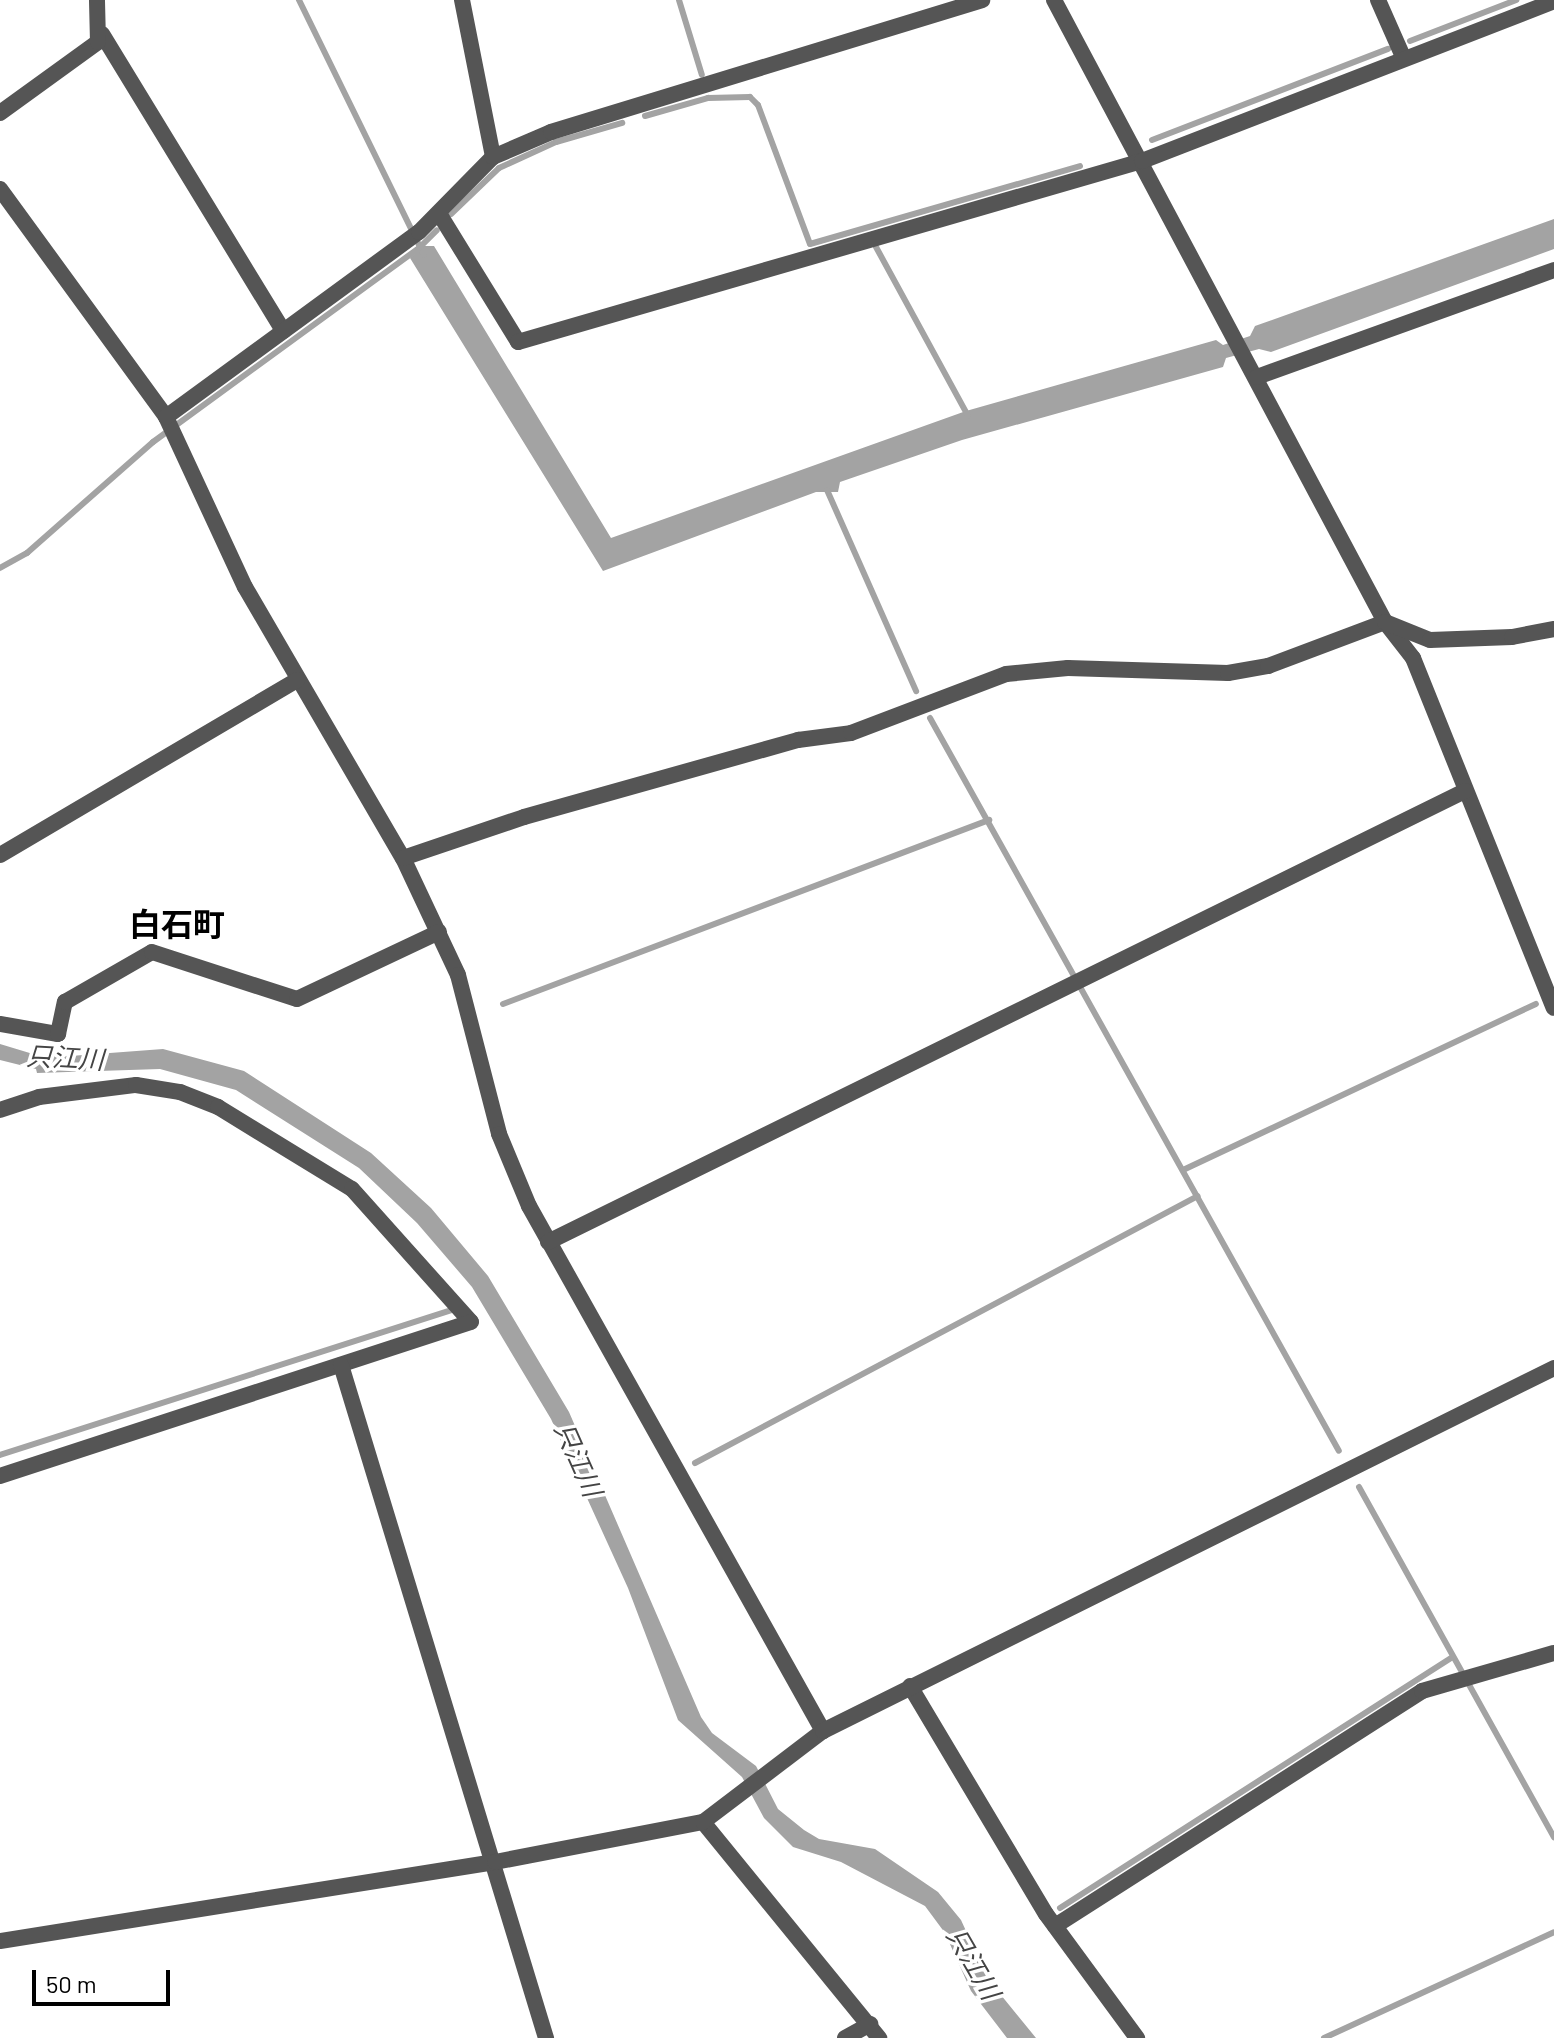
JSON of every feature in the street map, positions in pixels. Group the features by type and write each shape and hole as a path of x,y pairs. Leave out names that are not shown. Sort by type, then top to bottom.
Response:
{"street":[{"path":"97,0 102,34 283,331"},
{"path":"462,0 493,157"},
{"path":"170,425 283,331 440,215 454,191 493,157 551,132 982,0"},
{"path":"1054,0 1385,622 1413,658 1554,1008"},
{"path":"1378,0 1404,59"},
{"path":"440,215 518,342 1142,161 1554,1"},
{"path":"0,113 61,72 102,34"},
{"path":"0,189 170,425 245,587 297,680 319,708 403,858 458,975 499,1134 548,1242 823,1731"},
{"path":"1257,377 1554,270"},
{"path":"403,858 554,808 798,740 851,733 1006,674 1068,668 1228,673 1268,666 1385,622 1430,640 1512,637 1554,629"},
{"path":"0,855 297,680"},
{"path":"548,1242 1465,791"},
{"path":"0,1024 58,1034 65,1002 152,952 297,999 439,932"},
{"path":"0,1110 39,1097 136,1085 180,1092 269,1134 352,1189 471,1322 0,1476"},
{"path":"341,1365 495,1862 546,2038"},
{"path":"0,1941 495,1862 703,1822 739,1798 823,1731 1554,1368"},
{"path":"1055,1926 1422,1691 1554,1653"},
{"path":"910,1686 1055,1926 1137,2038"},
{"path":"703,1822 874,2031 845,2038"}],"water":[{"path":"1554,219 1554,249 1271,352 1259,349 1226,358 1223,367 962,440 840,482 838,492 816,492 603,571 410,258 424,246 434,246 611,538 966,411 1216,340 1223,345 1250,336 1255,326"},
{"name":"只江川","path":"0,1044 33,1054 70,1056 163,1049 244,1071 371,1153 431,1208 488,1276 569,1412 701,1717 712,1733 756,1766 778,1809 804,1830 819,1839 875,1849 938,1892 961,1920 988,1979 1036,2038 1007,2038 971,1991 945,1933 925,1906 841,1862 793,1847 764,1818 742,1777 678,1720 628,1588 551,1419 472,1287 417,1223 359,1168 236,1090 160,1069 37,1073 36,1069 0,1060"}],"waterway":[{"path":"299,0 424,255"},
{"path":"679,0 702,75"},
{"path":"1410,41 1516,0"},
{"path":"1152,140 1388,49"},
{"path":"645,116 708,98 750,97 758,105 810,244 1080,166"},
{"path":"451,214 499,168 556,142 622,123"},
{"path":"0,568 27,553 153,442 419,248 437,230"},
{"path":"876,247 968,416"},
{"path":"827,490 916,691"},
{"path":"930,718 1339,1451"},
{"path":"503,1004 989,820"},
{"path":"1183,1170 1536,1004"},
{"path":"695,1463 1198,1196"},
{"path":"0,1455 451,1310"},
{"path":"1359,1487 1554,1837"},
{"path":"1060,1908 1453,1657"},
{"path":"1324,2038 1554,1932"}],"district":[{"name":"白石町","path":"177,923"}]}
